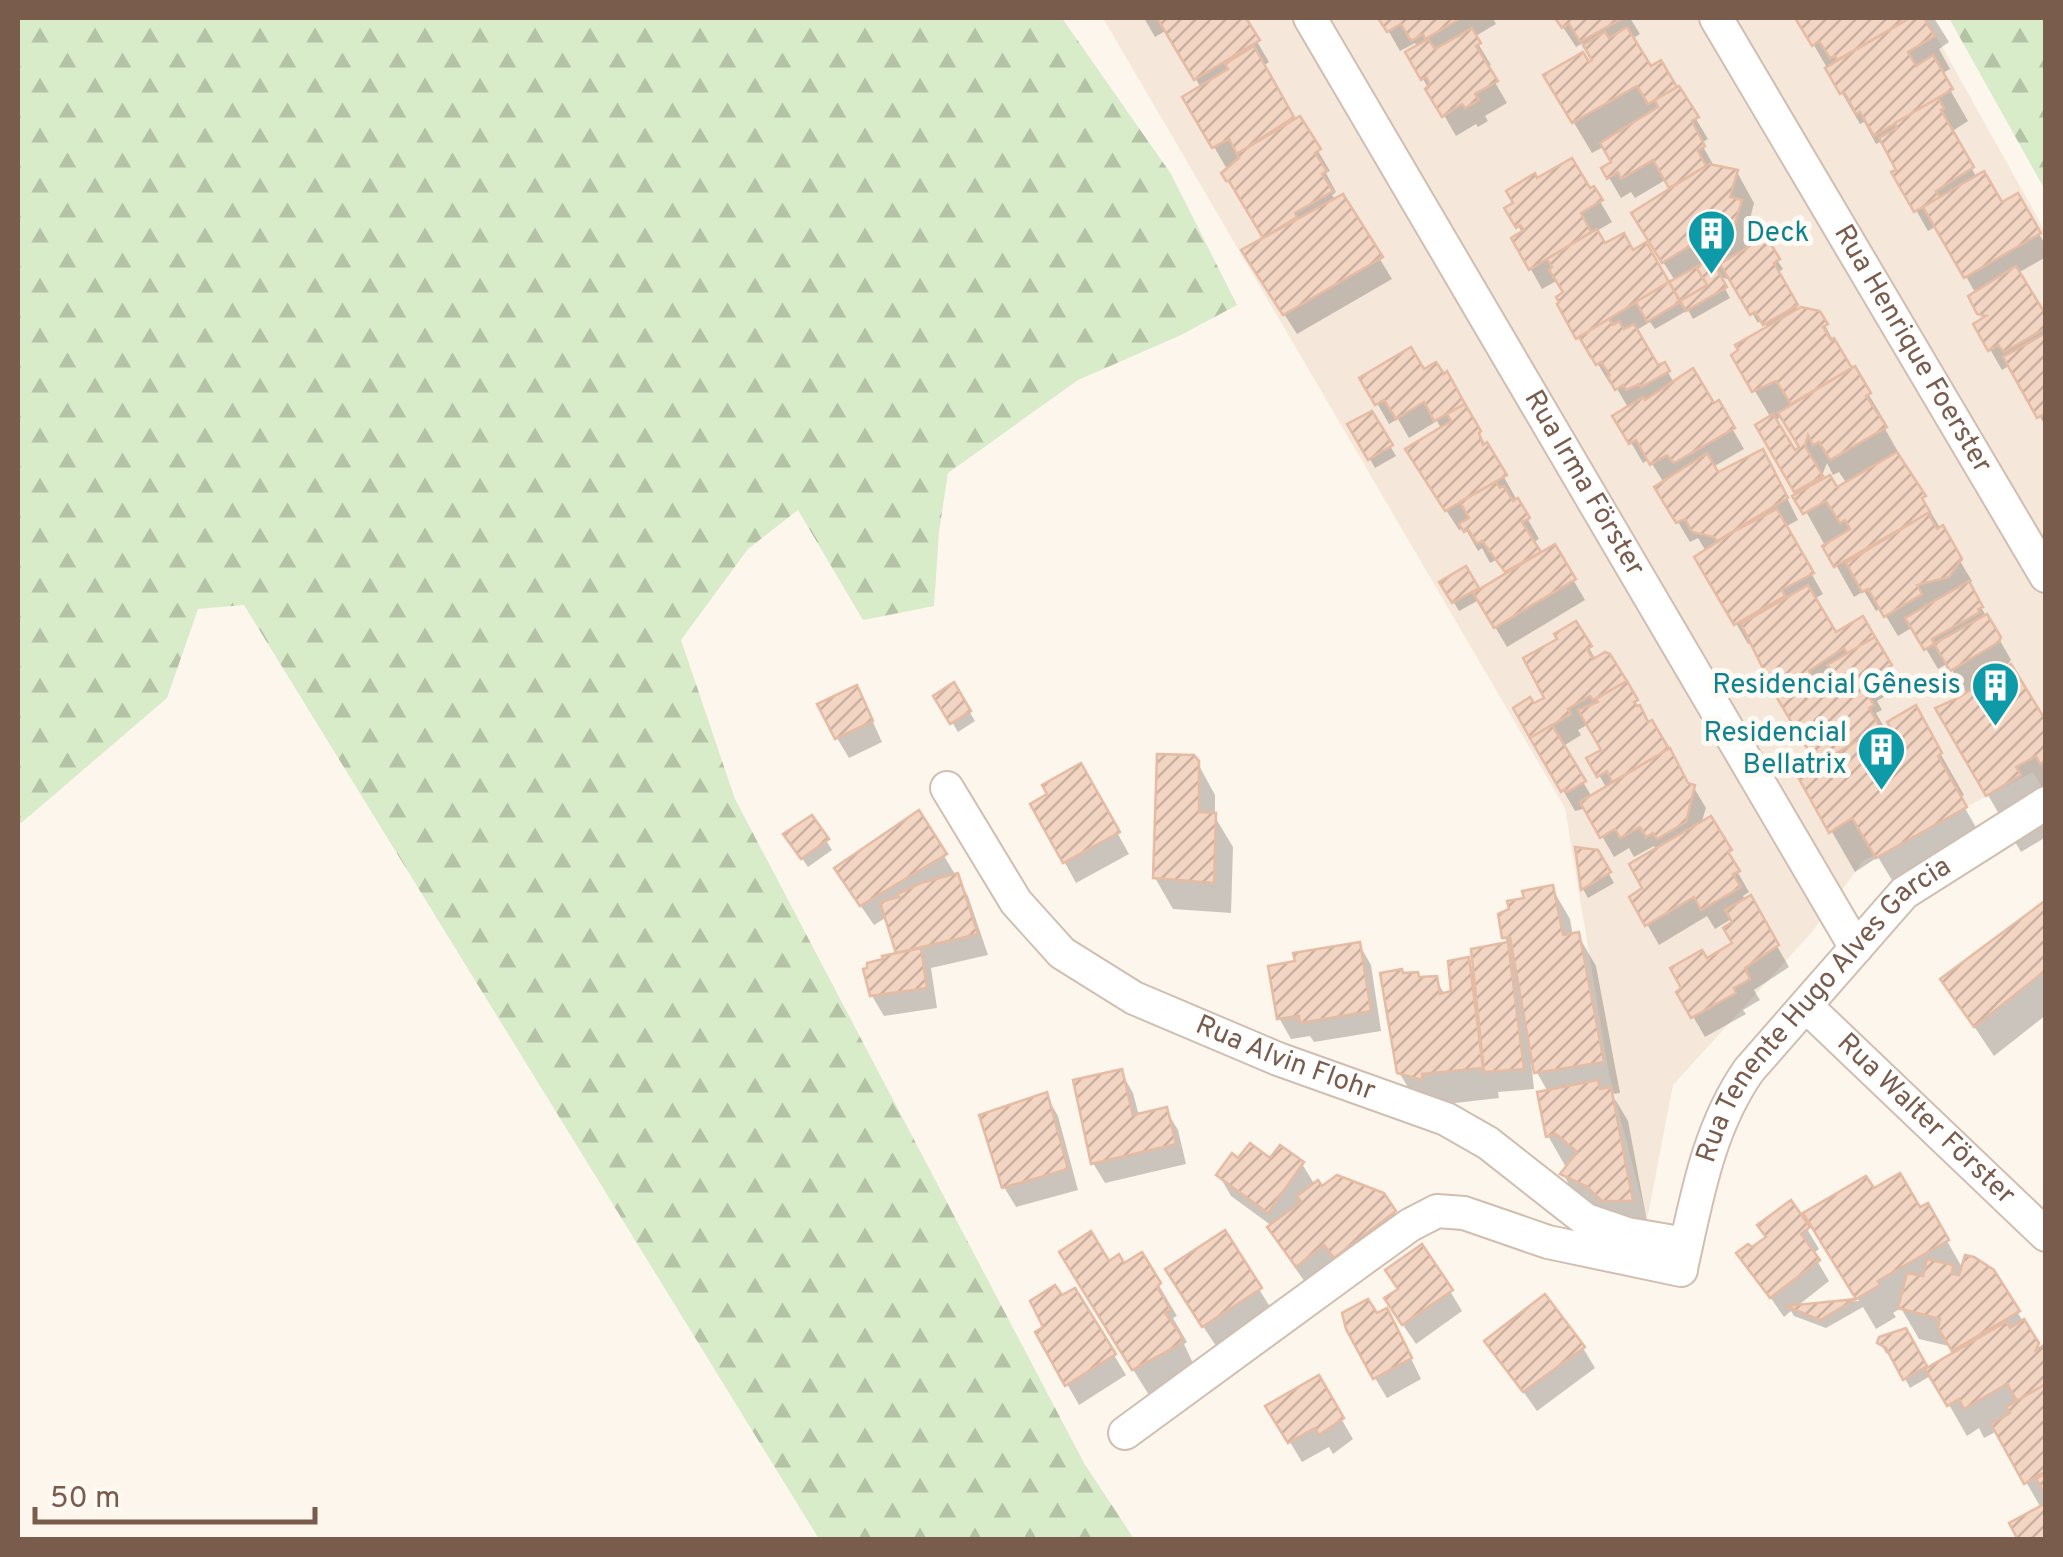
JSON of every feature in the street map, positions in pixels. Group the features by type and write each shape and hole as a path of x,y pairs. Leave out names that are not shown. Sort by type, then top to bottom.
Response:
{"street":[{"name":"Rua Irma Förster","path":"1310,18 1856,948"},
{"name":"Rua Henrique Foerster","path":"1716,18 2046,576"},
{"name":"Rua Alvin Flohr","path":"948,788 1016,902 1062,953 1134,998 1278,1059 1446,1119 1488,1144 1586,1220 1627,1234 1682,1263"},
{"name":"Rua Tenente Hugo Alves Garcia","path":"1682,1263 1704,1170 1728,1100 1749,1070 1887,910 1920,880 2046,802"},
{"name":"Rua Walter Förster","path":"1806,1006 2046,1236"},
{"path":"1124,1434 1372,1252 1437,1211 1464,1213 1548,1242 1682,1263"}],"shaded area":[{"path":"1103,18 1926,18 2045,231 2045,792 2033,772 1863,861 1812,932 1673,1085 1647,1220 1609,1074 1565,808"}],"green space":[{"path":"18,18 1062,18 1171,174 1237,305 1181,335 1078,380 948,473 934,606 863,620 798,510 748,549 681,640 735,799 1084,1463 1134,1539 819,1539 244,605 198,609 167,698 20,824 18,847"},
{"path":"1949,18 2045,18 2045,190"}],"building":[{"path":"1157,18 1246,18 1260,40 1194,80"},
{"path":"1378,18 1461,18 1425,39 1423,34 1411,41 1401,24 1387,32"},
{"path":"1555,18 1623,18 1580,42 1569,24 1562,28"},
{"path":"1795,18 1910,18 1837,60 1835,56 1830,58 1819,41 1812,46"},
{"path":"1910,18 1924,18 1935,36 1908,52 1916,66 1933,55 1953,89 1874,136 1844,92 1840,94 1825,68"},
{"path":"1627,27 1651,66 1661,60 1677,87 1648,104 1637,86 1572,123 1543,75 1583,52 1589,62 1592,60 1583,45 1605,32 1609,38"},
{"path":"1472,28 1481,43 1476,46 1498,81 1475,94 1479,100 1465,108 1462,104 1442,117 1425,89 1430,84 1426,77 1421,80 1405,52 1428,39 1435,49"},
{"path":"1254,46 1294,117 1237,154 1229,139 1212,148 1182,97 1228,69 1225,64"},
{"path":"1679,86 1699,117 1692,121 1705,146 1698,151 1706,166 1669,188 1653,160 1621,179 1618,172 1607,179 1601,168 1611,162 1600,143 1658,107 1655,100"},
{"path":"1938,98 1974,167 1936,191 1940,197 1914,212 1891,172 1896,170 1879,138 1897,128 1895,123"},
{"path":"1300,116 1321,149 1315,153 1327,171 1322,174 1333,191 1263,238 1221,173 1239,158 1237,154"},
{"path":"1572,158 1590,188 1594,186 1603,200 1581,213 1591,232 1529,270 1511,238 1524,230 1520,225 1516,228 1504,208 1513,203 1506,191 1535,173 1537,178"},
{"path":"1709,164 1738,170 1730,197 1742,200 1733,230 1728,227 1717,252 1693,244 1662,263 1631,213"},
{"path":"1984,171 2002,202 2018,193 2041,233 1964,278 1923,207"},
{"path":"1343,194 1383,257 1283,315 1241,250"},
{"path":"1597,229 1605,243 1624,233 1633,250 1646,242 1669,282 1576,339 1557,304 1556,297 1563,292 1547,259"},
{"path":"1762,229 1780,259 1774,263 1798,305 1763,325 1755,312 1750,315 1720,264 1748,247 1744,239"},
{"name":"Deck","path":"1711,259 1727,287 1686,311 1680,301 1707,285 1696,267"},
{"path":"2016,266 2046,315 2046,328 2004,352 1998,345 1988,351 1973,324 1986,316 1977,314 1968,296"},
{"path":"1696,267 1707,285 1680,301 1669,282"},
{"path":"1669,282 1680,302 1647,322 1636,302"},
{"path":"1801,307 1820,311 1828,324 1823,327 1852,368 1791,404 1776,381 1752,392 1731,355 1738,350 1735,345"},
{"path":"1609,319 1613,325 1619,321 1624,329 1634,324 1658,365 1665,362 1670,371 1641,387 1639,384 1626,390 1623,385 1615,390 1610,375 1601,362 1596,365 1579,337"},
{"path":"2046,333 2046,413 2037,418 2003,357"},
{"path":"1411,347 1424,369 1436,362 1444,374 1447,371 1465,404 1434,421 1424,402 1396,419 1384,400 1375,405 1359,378"},
{"path":"1855,366 1871,393 1866,396 1887,427 1830,460 1819,442 1813,445 1808,435 1805,446 1823,476 1794,492 1755,425 1773,414 1795,450 1799,447 1778,413"},
{"path":"1693,368 1735,428 1674,463 1667,455 1650,465 1636,440 1629,444 1612,416 1643,397 1645,400"},
{"path":"1465,404 1481,431 1483,445 1487,442 1507,475 1445,511 1405,449 1451,421 1447,414"},
{"path":"1372,411 1393,445 1368,460 1347,424"},
{"path":"1763,449 1788,498 1717,541 1692,532 1685,519 1676,523 1654,487 1707,453 1718,472"},
{"path":"1897,452 1926,496 1922,498 1930,512 1834,567 1822,546 1850,529 1845,520 1840,523 1826,501 1803,514 1792,496 1830,475 1837,487"},
{"path":"1496,482 1500,488 1504,486 1513,501 1518,498 1530,518 1522,522 1541,552 1505,572 1482,541 1477,544 1468,529 1464,532 1459,524 1469,518 1460,502"},
{"path":"1777,509 1814,573 1782,590 1785,596 1734,625 1694,557"},
{"path":"1928,513 1937,529 1943,525 1962,559 1949,577 1917,585 1922,594 1884,617 1868,589 1862,592 1846,563"},
{"path":"1555,544 1576,579 1494,628 1473,593"},
{"path":"1466,566 1479,588 1452,603 1439,582"},
{"path":"1969,581 1983,607 1978,609 1980,612 1932,639 1934,644 1924,650 1905,618"},
{"path":"1808,585 1836,632 1863,616 1875,637 1847,654 1844,648 1809,671 1811,675 1776,695 1741,624"},
{"path":"1987,614 2001,637 1999,642 1950,671 1934,644"},
{"path":"1576,621 1592,646 1587,649 1593,659 1605,652 1610,654 1627,681 1593,700 1590,696 1568,709 1571,714 1530,738 1513,708 1530,697 1534,703 1544,698 1523,658 1557,639 1554,634"},
{"path":"1875,637 1892,665 1867,680 1872,689 1866,692 1874,705 1869,708 1880,727 1817,765 1777,698 1802,683 1807,690 1817,684 1813,679 1830,669 1827,665"},
{"name":"Residencial Gênesis","path":"2011,664 2046,721 2046,760 2040,764 2036,756 2016,767 2021,775 1986,796 1935,708"},
{"path":"1627,681 1638,700 1634,702 1640,705 1648,722 1652,720 1669,749 1612,782 1607,771 1597,777 1586,758 1601,750 1578,710 1598,702 1596,699"},
{"path":"954,682 971,711 950,724 933,696"},
{"path":"857,685 873,721 835,739 817,704"},
{"name":"Residencial Bellatrix","path":"1916,705 1942,753 1938,756 1967,807 1876,858 1852,818 1829,833 1798,777 1865,736 1879,759 1902,746 1887,722"},
{"path":"1552,725 1586,781 1567,792 1561,792 1530,738"},
{"path":"1670,748 1688,783 1695,785 1686,822 1657,839 1653,833 1646,837 1640,827 1620,838 1615,829 1600,838 1580,802"},
{"path":"1157,754 1194,755 1199,761 1199,812 1216,813 1214,883 1153,878"},
{"path":"1081,763 1120,832 1063,863 1030,804 1047,794 1042,785"},
{"path":"919,810 947,854 860,906 834,868"},
{"path":"812,815 829,839 801,859 783,834"},
{"path":"1711,816 1732,850 1728,852 1740,871 1733,874 1741,887 1701,910 1694,897 1645,926 1629,897 1642,888 1629,864"},
{"path":"1575,847 1598,850 1611,872 1581,890"},
{"path":"958,873 978,934 896,953 880,902 899,897 897,894 921,883"},
{"path":"1553,885 1563,935 1579,932 1604,1062 1534,1073 1510,937 1502,938 1498,914 1509,909 1507,901 1524,898 1522,891"},
{"path":"1751,895 1779,945 1745,968 1750,979 1734,988 1736,993 1691,1018 1676,992 1681,988 1670,968 1702,950 1707,958 1732,943 1723,928 1732,922 1725,910"},
{"path":"2046,900 2046,970 1974,1027 1940,979"},
{"path":"1360,942 1371,1011 1300,1023 1299,1016 1277,1019 1268,966 1295,961 1293,953"},
{"path":"1508,942 1524,1069 1484,1072 1471,949"},
{"path":"921,948 927,988 870,996 863,969 867,963"},
{"path":"1469,957 1483,1068 1422,1074 1422,1080 1397,1073 1380,973 1402,969 1403,973 1418,972 1419,977 1437,976 1440,994 1451,991 1448,961"},
{"path":"1122,1069 1133,1115 1167,1107 1176,1144 1091,1164 1073,1080"},
{"path":"1598,1080 1600,1089 1611,1087 1633,1201 1602,1201 1586,1186 1560,1174 1577,1152 1556,1134 1546,1137 1537,1092"},
{"path":"1047,1092 1068,1169 1002,1188 979,1115"},
{"path":"1250,1143 1270,1158 1280,1145 1304,1162 1268,1213 1216,1175 1232,1153 1238,1158"},
{"path":"1900,1173 1920,1207 1928,1203 1949,1240 1878,1281 1880,1285 1856,1299 1803,1213 1866,1176 1874,1188"},
{"path":"1337,1175 1384,1193 1396,1211 1334,1258 1324,1245 1296,1267 1267,1227 1301,1202 1297,1196 1318,1180 1322,1186"},
{"path":"1791,1200 1810,1227 1801,1234 1820,1260 1770,1298 1736,1253 1766,1237 1757,1225"},
{"path":"1225,1230 1262,1288 1202,1327 1165,1269"},
{"path":"1091,1231 1109,1261 1119,1254 1124,1263 1142,1252 1161,1283 1157,1287 1171,1310 1165,1313 1181,1335 1182,1343 1132,1370 1059,1252"},
{"path":"1422,1244 1453,1290 1402,1325 1384,1298 1398,1289 1385,1270"},
{"path":"1965,1255 1994,1270 2020,1311 1952,1351 1938,1328 1940,1319 1898,1308 1907,1273 1923,1276 1927,1259 1953,1265 1952,1274 1959,1275"},
{"path":"1055,1285 1062,1295 1075,1288 1116,1354 1065,1386 1035,1332 1043,1327 1030,1301"},
{"path":"1545,1294 1585,1347 1523,1392 1484,1341"},
{"path":"1368,1299 1377,1313 1387,1308 1412,1358 1373,1379 1346,1329 1342,1313"},
{"path":"1856,1299 1820,1320 1786,1306"},
{"path":"2024,1319 2039,1343 2036,1350 2046,1344 2046,1384 2017,1401 2007,1384 1964,1409 1959,1399 1947,1406 1925,1369 2006,1322 2010,1328"},
{"path":"1906,1328 1927,1366 1903,1380 1886,1348 1877,1343 1879,1337"},
{"path":"1319,1375 1344,1418 1319,1435 1315,1428 1288,1443 1265,1406"},
{"path":"2046,1384 2046,1471 2024,1484 1991,1424 2010,1413 2006,1407"},
{"path":"2046,1473 2046,1495 2036,1479"},
{"path":"2046,1503 2046,1540 2018,1540 2009,1523"}],"place":[{"name":"Deck","path":"1711,276"},
{"name":"Residencial Gênesis","path":"1996,728"},
{"name":"Residencial Bellatrix","path":"1882,792"}]}
